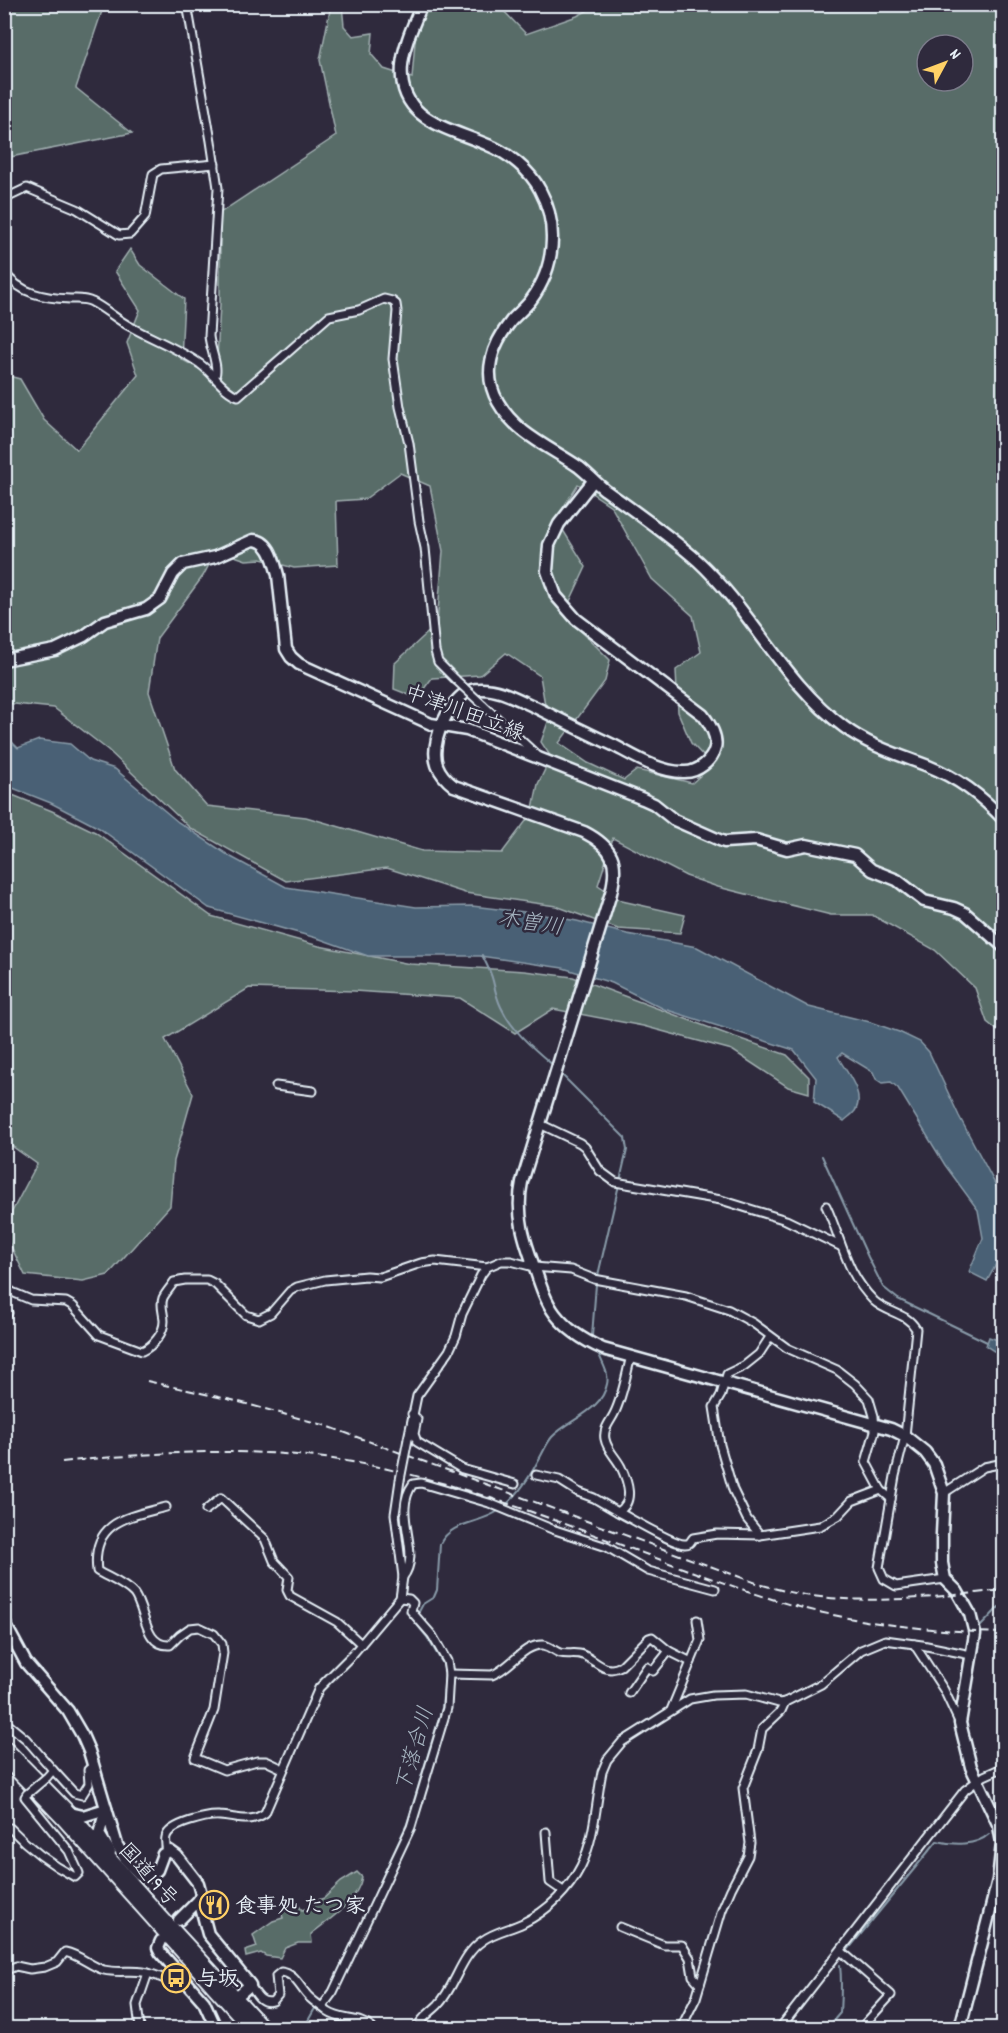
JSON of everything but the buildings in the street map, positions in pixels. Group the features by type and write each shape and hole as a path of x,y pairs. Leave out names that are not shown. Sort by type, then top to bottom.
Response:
{"highway":[{"name":"国道19号","path":"4,1746 70,1813 264,2028"},
{"name":"国道19号","path":"4,1758 54,1809 250,2028"}],"street":[{"path":"187,4 218,188 209,336 217,367 215,376"},
{"path":"422,4 406,46 402,67 402,80 406,94 424,117 438,126 487,144 508,156 532,179 542,195 551,218 553,231 551,250 539,286 531,300 509,323 489,364 491,387 499,404 512,421 545,447 578,466 680,546 712,575 725,588 806,692 832,718 847,730 889,752 930,767 963,783 1004,820"},
{"path":"4,199 27,188 77,209 118,235 130,234 145,217 153,174 161,169 215,164"},
{"path":"4,272 29,292 42,297 89,300 129,326 180,351 215,376 232,394 238,396 329,316 359,310 384,299 396,304 393,359 400,407 409,443 418,521 425,548 438,662 543,761"},
{"path":"593,480 559,524 549,545 547,571 556,596 576,619 703,715 711,725 715,738 715,750 708,761 697,770 687,773 670,771 640,759 517,699 495,690 476,688 461,696 441,726 436,741 435,756 436,765 443,778 472,794 584,832 598,839 610,851 614,861 615,871 610,893 520,1194 519,1216 524,1238 543,1293 555,1314 568,1328 596,1346 874,1424 905,1436 916,1443 934,1464 944,1493 942,1544 945,1579 957,1591 970,1614 975,1634 960,1723 962,1737 977,1781 999,1826 1002,1843 1001,1861 960,2028"},
{"name":"中津川田立線","path":"4,660 56,650 114,617 146,609 160,600 173,574 183,564 214,557 253,540 258,540 271,553 275,563 286,649 299,664 431,724 467,730 654,804 674,820 723,842 756,840 787,849 806,845 855,855 872,870 897,880 924,901 965,913 1004,947"},
{"path":"276,1086 313,1091"},
{"path":"540,1124 580,1143 585,1147 600,1172 615,1182 723,1200 786,1220 840,1246"},
{"path":"826,1206 840,1246 857,1281 876,1303 911,1321 916,1329 905,1436 879,1568 884,1578 896,1586 945,1579"},
{"path":"4,1286 31,1300 66,1302 74,1306 99,1335 142,1351 160,1335 164,1323 161,1307 163,1298 174,1282 185,1280 207,1280 215,1284 246,1315 259,1319 271,1313 290,1291 297,1287 316,1282 366,1276 381,1277 421,1263 435,1261 487,1267 501,1261 571,1270 598,1280 685,1296 729,1310 753,1323 787,1348 837,1370 855,1383 869,1399 874,1424 866,1462 881,1490 891,1499"},
{"path":"4,1622 26,1663 73,1719 90,1751 117,1845 126,1860 139,1874 146,1876 154,1874 166,1851 166,1837 171,1830 205,1817 220,1816 242,1820 258,1818 265,1813 319,1688 400,1598 403,1577 395,1514 412,1414 420,1390 449,1351 462,1314 487,1267"},
{"path":"4,1308 8,1313 4,1316"},
{"path":"760,1535 747,1519 733,1490 720,1445 714,1407 722,1395 727,1374 744,1366 759,1354 770,1336"},
{"path":"618,1512 626,1508 629,1497 621,1466 607,1446 604,1437 605,1430 620,1401 631,1356"},
{"path":"412,1414 417,1419 414,1434 417,1442 462,1469 515,1484"},
{"path":"944,1493 984,1467 1004,1463"},
{"path":"536,1475 559,1480 680,1544 690,1543 693,1538 717,1534 760,1535 820,1526 838,1516 852,1501 881,1490"},
{"path":"403,1577 408,1567 410,1554 405,1527 404,1503 407,1493 414,1484 421,1483 497,1506 575,1538 607,1547 648,1571 714,1589"},
{"path":"206,1510 221,1498 265,1539 274,1561 289,1577 287,1590 290,1596 337,1622 361,1644"},
{"path":"166,1507 119,1521 108,1528 98,1547 97,1571 134,1594 155,1641 164,1646 170,1645 190,1628 199,1627 214,1635 222,1644 224,1653 214,1710 195,1758 224,1770 257,1761 266,1761 283,1769"},
{"path":"322,2007 333,1992 411,1827 447,1708 449,1674 447,1661 432,1635 411,1611 413,1603 409,1599 400,1598"},
{"path":"671,1710 700,1640 697,1620"},
{"path":"449,1674 492,1675 499,1673 525,1651 542,1645 559,1652 586,1656 610,1670 621,1666 652,1637 669,1652 691,1662"},
{"path":"417,2028 452,1986 474,1947 498,1930 522,1924 548,1909 582,1865 588,1847 602,1772 607,1760 622,1742 690,1700 713,1695 746,1694 785,1702 821,1684 861,1650 885,1640 971,1655"},
{"path":"914,1644 944,1690 960,1723"},
{"path":"629,1693 646,1667 652,1671 669,1652"},
{"path":"681,2028 696,1998 730,1889 748,1856 750,1843 743,1788 758,1750 762,1729 781,1711 785,1702"},
{"path":"4,1721 26,1739 74,1793 82,1795 87,1789 88,1770 94,1765"},
{"path":"780,2028 965,1790 1004,1767"},
{"path":"10,1828 30,1849 54,1866 75,1877 79,1873 69,1851 25,1797 53,1770"},
{"path":"70,1813 83,1816 106,1809"},
{"path":"106,1809 99,1834 111,1853 112,1861"},
{"path":"546,1832 550,1882 563,1891"},
{"path":"166,1851 174,1853 195,1877 200,1888 199,1900 208,1934 262,2001 273,2001 278,1995 276,1976 285,1972 294,1978 309,1997 331,2014 366,2023 372,2028"},
{"path":"179,1920 199,1900"},
{"path":"620,1927 664,1945 682,1945 690,1958 693,1976 700,1984"},
{"path":"161,1941 158,1948 159,1953 207,2008 216,2028"},
{"path":"841,1951 891,1995 861,2028"},
{"path":"4,1971 20,1966 30,1969 45,1967 57,1962 65,1952 74,1954 108,1971 148,1973 178,1985 186,1983"},
{"path":"140,2028 137,2005 148,1973"},
{"path":"235,1998 250,1985"},
{"path":"207,2008 221,1995"}],"green space":[{"path":"5,4 104,5 76,88 132,133 5,158"},
{"path":"331,5 342,5 344,26 353,36 373,33 371,54 384,69 412,78 418,5 498,5 526,34 577,16 598,5 1003,5 1003,1035 987,1022 975,988 935,950 872,915 831,915 718,887 686,876 613,838 598,885 622,901 685,915 680,933 618,929 556,906 465,893 387,868 286,881 190,828 108,750 54,708 5,703 5,375 20,379 44,420 77,450 138,375 127,343 140,310 115,271 130,249 140,265 184,299 181,359 216,378 220,305 220,213 336,136 320,60","holes":["400,473 430,486 443,551 437,624 395,663 394,689 417,698 432,678 480,675 506,653 540,676 548,722 541,742 551,757 538,784 532,813 502,853 422,851 306,817 207,806 175,769 149,692 157,638 203,576 217,550 246,560 261,559 294,568 338,565 336,501 365,499","578,484 611,506 652,579 693,616 701,652 676,670 678,712 691,743 712,765 692,783 637,770 624,780 588,763 559,743 605,681 610,660 564,614 586,567 556,519"]},
{"path":"5,792 95,832 211,916 319,946 410,964 524,971 573,977 787,1055 809,1077 809,1093 788,1087 732,1050 643,1026 553,1009 515,1033 460,998 354,991 249,988 165,1039 193,1094 174,1161 170,1206 108,1275 83,1281 25,1275 5,1234 4,1227 37,1164 5,1141"},
{"path":"357,1872 362,1877 355,1894 342,1909 311,1934 312,1943 298,1943 285,1948 280,1958 261,1953 246,1957 245,1951 257,1947 253,1935 273,1921 283,1918 281,1911 299,1906 302,1910 314,1906 313,1902 324,1898 341,1882"}],"water":[{"name":"木曽川","path":"4,734 18,748 39,740 70,744 90,761 115,769 178,822 231,857 286,887 416,907 472,906 533,913 697,947 809,1007 870,1022 920,1042 929,1052 959,1116 1003,1197 1003,1252 987,1281 969,1272 983,1238 978,1210 945,1165 898,1088 891,1082 882,1083 876,1079 873,1072 842,1053 838,1057 854,1083 858,1098 855,1111 844,1121 814,1102 816,1078 794,1050 664,1009 612,983 563,968 480,956 368,956 320,939 209,908 99,828 51,803 5,785"},
{"path":"1003,1331 1003,1357 986,1346 989,1337 1001,1341 999,1334"}],"waterway":[{"path":"482,955 491,974 498,1001 511,1024 554,1066"},
{"path":"559,1072 625,1138 627,1150 596,1284 592,1336 594,1341"},
{"path":"822,1156 883,1287 898,1299 987,1342"},
{"name":"下落合川","path":"304,2028 314,2010 332,1987 407,1824 442,1708 445,1673 443,1664 427,1637 414,1621 423,1604 434,1597 437,1590 440,1544 451,1531 491,1515 504,1506 526,1481 552,1437 599,1401 608,1380 597,1349"},
{"path":"972,1684 981,1637 980,1627 999,1607 1004,1605"},
{"path":"1001,1803 1004,1794"},
{"path":"847,1951 937,1841 971,1843 989,1834"},
{"path":"827,2028 840,2013 840,1965"}],"railway":[{"path":"147,1381 232,1400 324,1425 759,1584 788,1592 830,1598 879,1600 1004,1590"},
{"path":"62,1462 147,1455 231,1452 274,1453 358,1463 400,1472 496,1500 731,1585 805,1609 890,1624 1004,1633"}],"place":[{"name":"食事処 たつ家","path":"214,1905"},
{"name":"与坂","path":"176,1978"}]}
